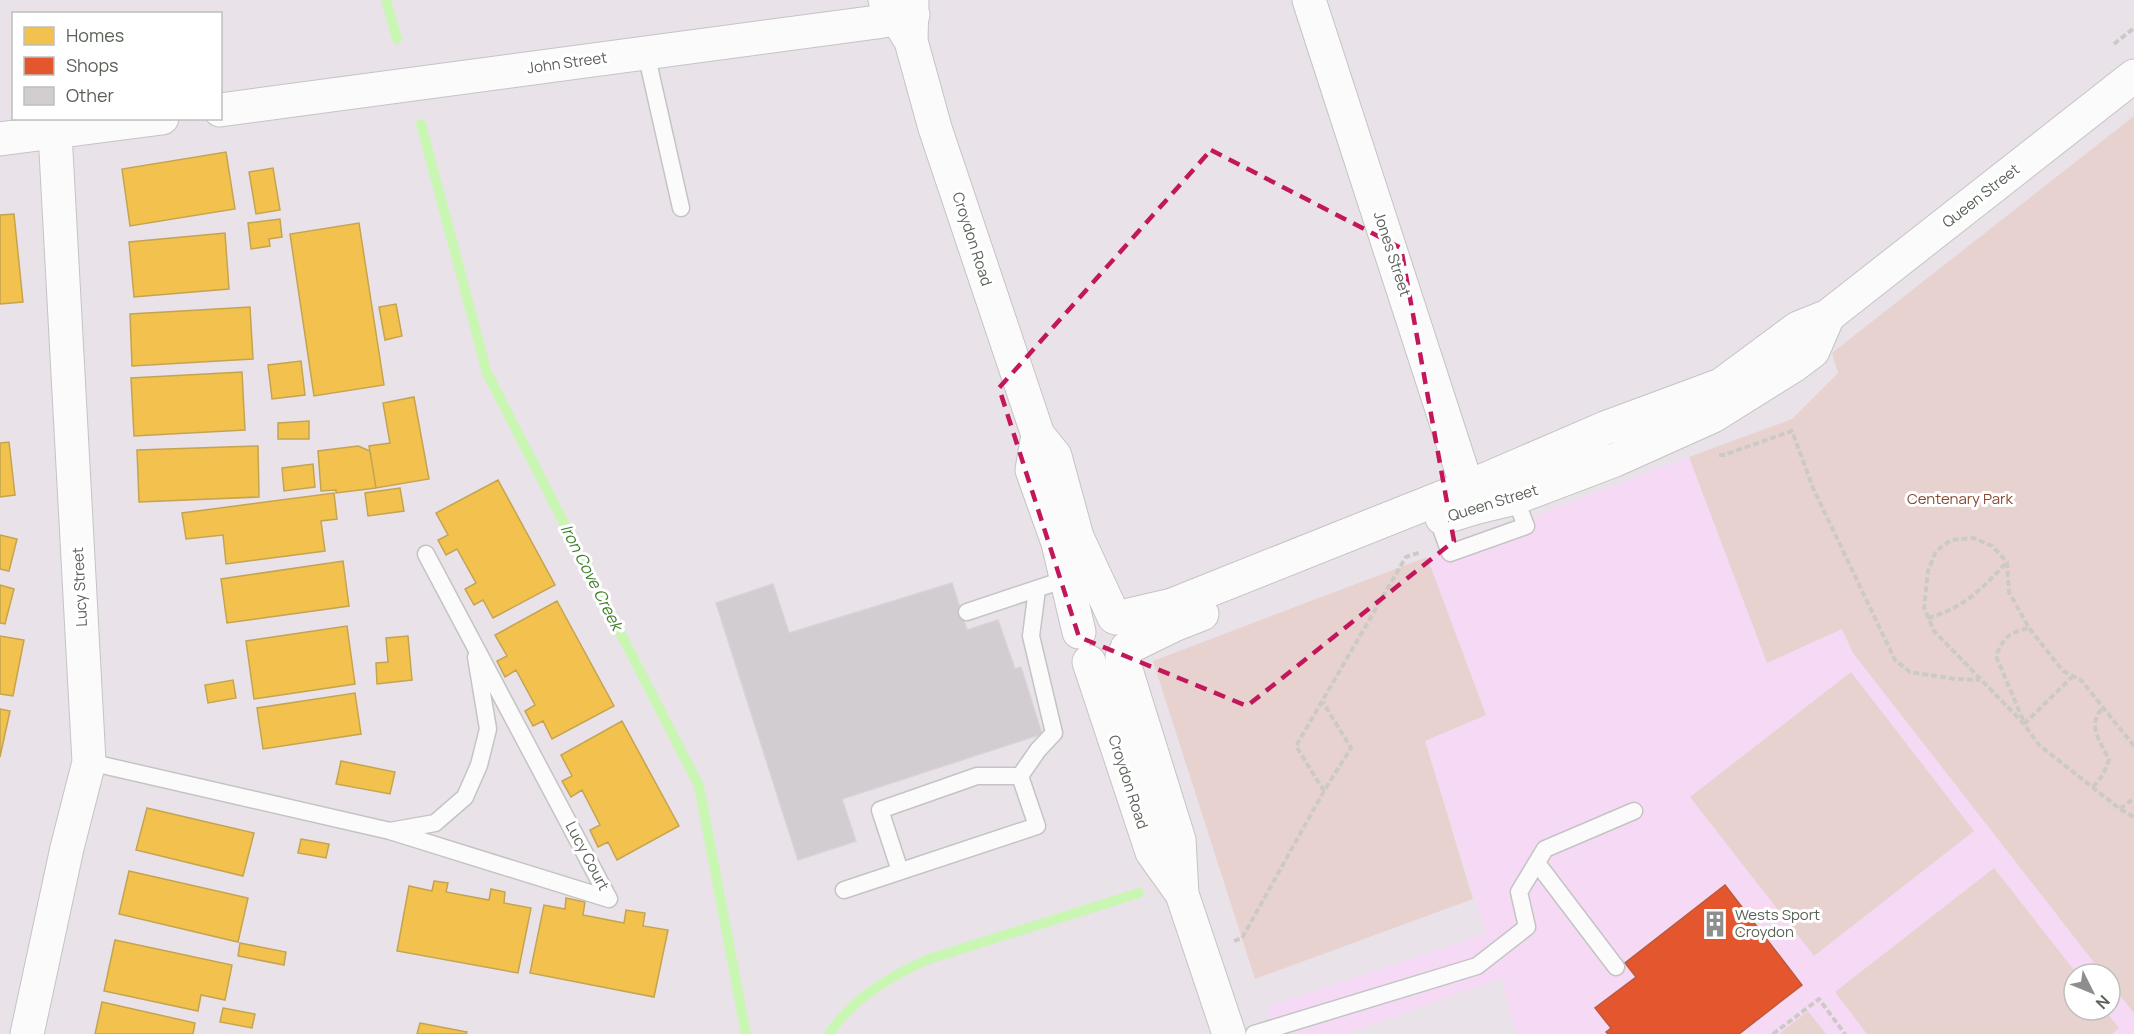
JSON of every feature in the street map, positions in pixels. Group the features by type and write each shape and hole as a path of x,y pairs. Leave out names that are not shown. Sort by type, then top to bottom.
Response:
{"street":[{"name":"Jones Street","path":"1309,0 1471,497"},
{"name":"John Street","path":"222,111 646,53 903,15"},
{"name":"Croydon Road","path":"903,15 935,128 1038,435 1055,456 1077,537 1065,579 1084,647 1152,852 1182,894"},
{"name":"Queen Street","path":"1125,653 1174,625 1427,524 1471,497 1605,428 1721,385 1798,328 1828,316 2134,75"},
{"path":"0,139 148,120"},
{"name":"Lucy Street","path":"27,1034 89,762 55,133"},
{"name":"Queen Street","path":"1115,618 1172,605 1471,497 1515,498 1615,460 1713,416 1793,366 1813,351 1828,316"},
{"name":"Croydon Road","path":"1065,579 1115,618"},
{"path":"1097,615 1115,618 1126,630 1129,639 1125,653 1110,665 1103,666 1084,647 1083,624 1097,615"},
{"name":"Croydon Road","path":"1125,653 1179,840 1182,894 1228,1034"}],"lane":[{"path":"646,53 681,208"},
{"path":"1427,524 1450,553 1526,526 1515,498"},
{"name":"Lucy Court","path":"89,762 390,831 609,899 426,554"},
{"path":"967,612 1065,579"},
{"path":"1020,776 1038,750 1054,733 1031,636 1065,579"},
{"name":"Lucy Court","path":"390,831 435,823 465,796 479,765 488,729 474,643"},
{"path":"900,872 880,810 977,776 1020,776"},
{"path":"844,890 1036,826 1020,776"},
{"path":"1254,1034 1477,966 1527,927 1519,892 1545,849 1634,811"},
{"path":"1537,862 1616,967"}],"path":[{"path":"2108,49 2134,28"},
{"path":"1714,454 1724,454 1792,430 1813,488 1896,660 1910,672 1955,679 1981,680"},
{"path":"1324,791 1296,746 1406,557 1428,549 1427,524"},
{"path":"2134,746 2081,680 2063,671 2029,628 2009,592 2007,562 1992,546 1974,538 1951,540 1936,551 1928,571 1924,608 1934,631 2024,724 2039,745 2134,818"},
{"path":"1928,618 1944,614 1980,592 2007,562"},
{"path":"2024,724 1996,656 2004,638 2029,628"},
{"path":"2024,724 2073,676"},
{"path":"1202,953 1242,938 1324,791 1351,748 1323,702"},
{"path":"2092,787 2103,775 2109,760 2095,735 2094,724 2097,712 2104,707"},
{"path":"2120,809 2134,798"},
{"path":"1773,1034 1818,999 1845,1034"}],"highlighted area":[{"path":"1211,150 1401,248 1454,541 1247,706 1079,637 999,388"}],"shaded area":[{"path":"1689,457 1767,663 1842,629 1853,653 2094,962 2062,962 2062,1022 2122,1022 2122,998 2134,1013 2134,1034 1516,1034 1502,978 1345,1034 1274,1034 1267,1007 1486,934 1425,741 1486,715 1427,557"}],"green space":[{"name":"Centenary Park","path":"2134,116 2134,1013 2122,998 2122,962 2094,962 1853,653 1842,629 1767,663 1689,457 1792,419 1838,373 1832,353"},
{"path":"1427,557 1486,715 1425,741 1473,899 1255,979 1153,661"},
{"path":"1851,672 1974,831 1814,956 1690,797"},
{"path":"1994,868 2068,962 2062,962 2062,1022 2114,1022 2119,1028 2112,1034 1867,1034 1835,992"},
{"path":"1808,1011 1826,1034 1779,1034"}],"building: Homes":[{"path":"226,152 235,209 130,226 122,169"},
{"path":"273,168 280,210 256,214 249,172"},
{"path":"14,214 23,302 0,304 0,215"},
{"path":"280,219 282,237 269,239 270,246 251,249 248,223"},
{"path":"359,223 384,385 314,396 290,234"},
{"path":"225,233 229,289 134,297 129,242"},
{"path":"396,304 402,336 385,340 379,307"},
{"path":"250,307 253,359 132,366 130,314"},
{"path":"301,361 305,395 272,399 268,365"},
{"path":"242,372 245,430 134,436 131,378"},
{"path":"414,397 429,479 376,488 369,446 390,443 383,403"},
{"path":"309,421 309,439 278,439 278,423"},
{"path":"9,442 15,495 0,497 0,443"},
{"path":"258,446 259,497 139,502 137,450"},
{"path":"358,446 370,451 376,488 336,493 336,490 321,491 318,451"},
{"path":"313,464 315,487 284,491 282,468"},
{"path":"498,480 555,585 493,618 483,600 474,605 465,589 476,583 457,549 446,555 438,540 448,535 436,513"},
{"path":"400,488 404,511 368,516 365,493"},
{"path":"334,493 337,519 321,521 325,551 226,564 223,535 186,539 182,513"},
{"path":"0,535 17,539 9,571 0,569"},
{"path":"343,561 349,606 227,623 221,579"},
{"path":"0,585 14,589 5,624 0,623"},
{"path":"557,601 614,706 552,739 543,721 533,726 525,711 535,705 516,670 505,677 497,661 507,656 495,635"},
{"path":"347,626 355,684 254,699 246,641"},
{"path":"0,636 24,640 13,696 0,694"},
{"path":"408,636 412,680 377,684 376,663 388,662 386,638"},
{"path":"233,680 236,698 208,703 205,685"},
{"path":"355,693 361,734 263,749 257,708"},
{"path":"0,709 10,711 0,757"},
{"path":"622,721 679,826 617,860 608,842 598,847 590,830 600,825 582,790 571,797 562,781 572,776 561,755"},
{"path":"341,761 395,772 390,794 336,784"},
{"path":"147,808 254,833 243,876 136,850"},
{"path":"301,839 329,844 326,858 298,853"},
{"path":"129,871 248,898 238,942 119,914"},
{"path":"434,881 448,883 446,892 489,900 491,889 505,892 504,903 531,908 518,973 397,951 409,886 432,891"},
{"path":"566,898 585,902 583,915 624,923 626,910 645,913 643,926 668,930 654,997 530,973 544,905 565,909"},
{"path":"115,940 232,965 225,1000 201,995 198,1011 104,991"},
{"path":"240,943 286,952 284,965 238,956"},
{"path":"102,1002 195,1023 193,1034 95,1034"},
{"path":"223,1008 255,1014 252,1028 220,1022"},
{"path":"420,1023 467,1032 466,1034 417,1034"}],"building: Shops":[{"name":"Wests Sport Croydon","path":"1725,885 1802,985 1739,1034 1608,1034 1606,1032 1611,1028 1595,1008 1636,977 1625,963"}],"building: Other":[{"path":"952,583 967,630 998,620 1015,669 1021,667 1042,734 842,799 856,841 798,860 716,603 773,584 789,633"}],"waterway":[{"name":"Iron Cove Creek","path":"386,0 397,39"},
{"name":"Iron Cove Creek","path":"421,124 487,373 699,786 746,1034"},
{"path":"829,1034 838,1021 874,989 929,959 1139,893"}],"place":[{"name":"Wests Sport Croydon","path":"1715,924"}]}
